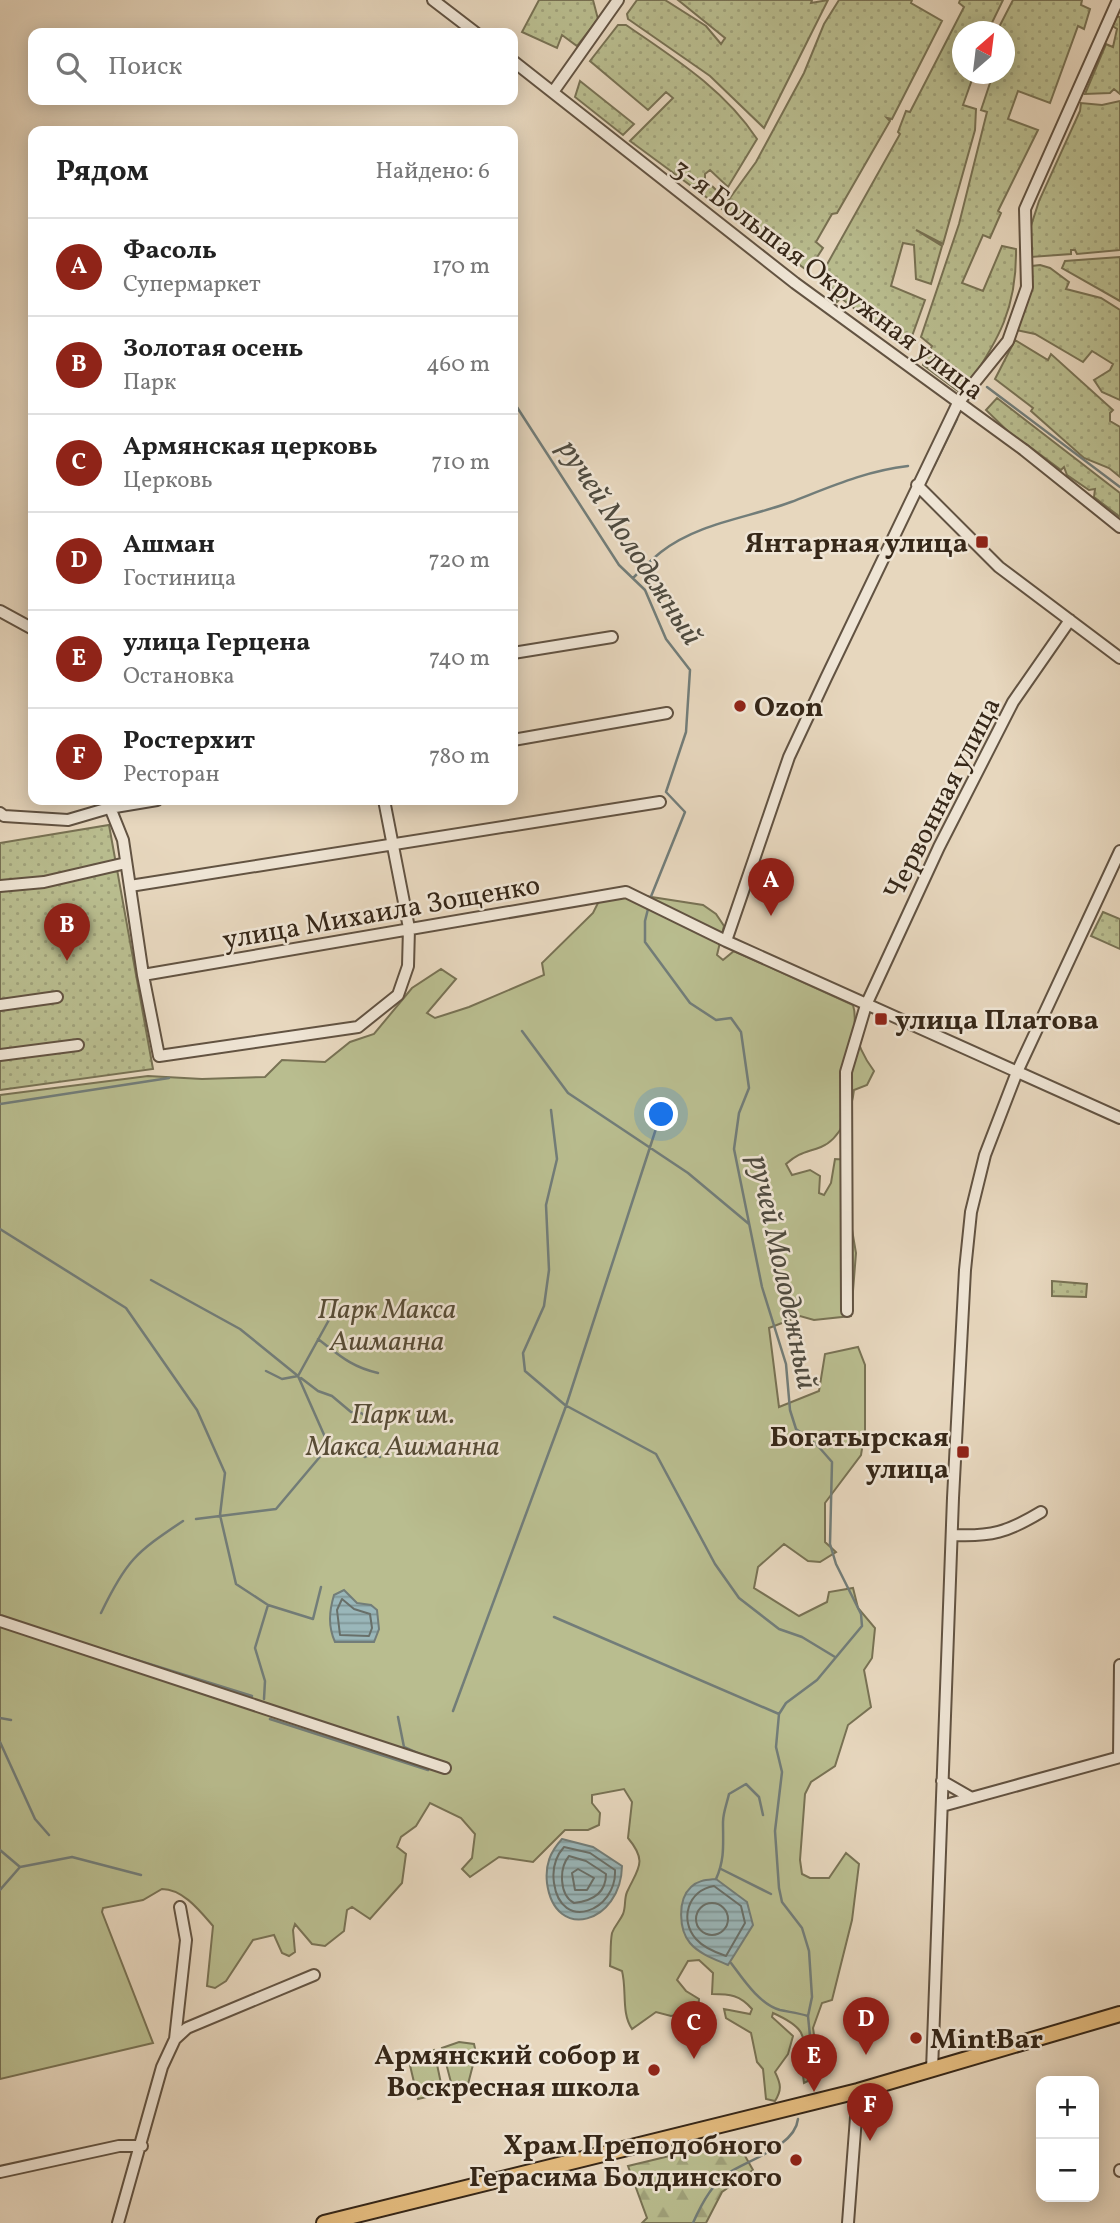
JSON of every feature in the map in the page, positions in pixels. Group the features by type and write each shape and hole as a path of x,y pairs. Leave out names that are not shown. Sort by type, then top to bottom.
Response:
{"main road":[{"path":"324,2223 858,2091 1120,2014"}],"street":[{"path":"433,0 469,28"},
{"path":"553,92 618,0"},
{"path":"1118,0 1025,209 1027,286 1008,341 958,403 789,757 726,941 1120,1118"},
{"name":"3-я Большая Окружная улица","path":"518,65 743,244 1024,450 1120,527"},
{"path":"917,485 994,562 1120,658"},
{"path":"0,611 28,626"},
{"name":"Червонная улица","path":"847,1311 846,1072 866,1005 939,847 1013,702 1070,620"},
{"path":"518,652 612,636"},
{"path":"518,739 667,713"},
{"path":"130,886 660,802"},
{"path":"0,813 4,817 68,820 106,805"},
{"path":"108,805 123,840 143,975 159,1056 358,1027 398,995 408,967 408,928 385,805"},
{"path":"932,2070 952,1535 965,1270 971,1212 985,1155 1017,1072 1120,851"},
{"path":"0,886 44,882 126,863"},
{"name":"улица Михаила Зощенко","path":"143,975 626,892 726,941"},
{"path":"0,1005 57,997"},
{"path":"0,1055 78,1045"},
{"path":"952,1535 982,1536 1010,1530 1041,1512"},
{"path":"0,1621 444,1769"},
{"path":"942,1805 1120,1757 1120,1665"},
{"path":"942,1781 970,1797"},
{"path":"118,2223 142,2146 162,2067 175,2039 186,1940 180,1907"},
{"path":"175,2039 187,2028 314,1975"},
{"path":"848,2223 858,2091"},
{"path":"0,2172 119,2146 142,2146"}],"green space":[{"path":"539,0 593,0 598,19 577,46 562,35 557,48 522,32"},
{"path":"637,0 665,0 706,26 721,44 725,38 678,0 812,0 811,3 828,0 764,128 710,76 628,19 627,14"},
{"path":"839,0 912,0 911,3 942,21 892,119 887,118 890,121 837,213 832,214 816,242 823,248 808,271 722,209 756,162 804,73 824,24"},
{"path":"960,0 1003,0 993,21 957,21 964,7 959,3"},
{"path":"1013,0 1082,0 1081,5 1090,9 1084,29 1078,26 1050,103 1018,91 1008,119 1038,130 998,211 1001,213 990,238 983,235 962,283 983,291 1002,246 1016,249 1013,288 997,338 967,386 958,391 923,365 932,346 921,337 959,224 987,112 981,110 990,84 1015,84 1015,21 1002,21"},
{"path":"1115,16 1120,17 1120,94 1114,89 1110,93 1085,94 1106,44 1113,47 1117,29 1111,25"},
{"path":"618,25 626,25 697,76 729,105 757,139 728,187 710,170 705,174 705,179 719,193 713,202 630,141 673,98 666,92 648,110 590,61"},
{"path":"952,30 952,84 970,84 963,105 976,109 975,130 943,244 916,230 942,246 931,284 916,279 914,245 903,243 891,286 925,300 907,350 841,298 837,302 825,268 900,134 898,132 906,111 910,112"},
{"path":"580,81 634,124 623,135 575,97"},
{"path":"1120,101 1120,250 1077,254 1075,250 1071,250 1071,254 1031,257 1030,229 1039,201 1080,111 1081,103 1102,105"},
{"path":"1120,257 1120,301 1062,268 1065,261"},
{"path":"1032,266 1050,268 1069,282 1066,289 1101,298 1120,310 1120,400 1102,392 1094,380 1110,370 1113,364 1092,351 1083,362 1035,334 1016,330 1029,292"},
{"path":"1015,340 1048,360 1051,354 1113,410 1110,413 1110,421 1120,427 1120,477 1109,468 1084,458 1031,411 1033,408 995,379"},
{"path":"997,398 1120,493 1120,517 1094,497 1095,489 1089,490 1067,475 1064,467 1061,470 1026,444 1020,443 986,410"},
{"path":"109,825 153,1069 0,1090 0,843"},
{"name":"Парк им. Макса Ашманна","path":"613,891 703,905 716,914 724,926 717,955 723,960 734,951 853,1005 858,1039 874,1071 867,1085 854,1090 848,1114 834,1137 821,1147 799,1155 786,1164 792,1175 810,1170 820,1176 819,1193 824,1195 831,1183 835,1159 851,1160 850,1218 856,1253 851,1316 814,1320 800,1316 769,1328 779,1407 819,1391 825,1354 858,1347 865,1365 865,1430 861,1455 825,1503 825,1542 836,1552 820,1562 808,1561 784,1544 758,1567 754,1588 799,1616 827,1602 829,1592 853,1588 858,1608 875,1628 872,1658 864,1670 871,1707 848,1725 835,1766 811,1782 805,1794 800,1860 802,1874 810,1878 829,1878 846,1853 859,1864 852,1920 832,2000 822,2003 813,2028 820,2075 804,2083 802,2034 788,2020 773,2013 772,2017 793,2036 788,2054 775,2072 779,2094 775,2101 766,2099 763,2069 757,2062 751,2033 726,2018 724,2009 750,2014 752,2009 734,1996 712,1994 713,1973 699,1960 688,1961 677,1980 686,1991 699,1999 698,2010 671,2016 656,2012 632,2029 626,2016 622,1971 610,1966 612,1933 623,1914 626,1895 639,1865 638,1853 628,1838 632,1802 624,1789 592,1795 592,1803 600,1813 599,1825 588,1830 565,1830 533,1862 499,1857 470,1877 462,1869 472,1858 475,1834 461,1818 430,1803 416,1826 401,1837 397,1847 406,1854 402,1883 370,1919 352,1907 347,1910 344,1931 325,1946 312,1944 295,1924 295,1952 289,1956 282,1953 274,1935 253,1940 226,1981 215,1988 207,1986 213,1926 184,1897 162,1889 143,1900 103,1908 102,1912 153,2043 0,2079 0,1095 148,1076 202,1079 265,1077 282,1060 325,1062 350,1042 374,1034 412,988 441,969 456,979 427,1013 435,1018 469,1007 544,975 542,963 593,913 599,901"},
{"path":"1103,912 1120,919 1120,949 1091,936"},
{"path":"1052,1281 1087,1284 1086,1297 1052,1296"},
{"path":"459,2042 474,2044 476,2053 467,2088 453,2090 442,2048"},
{"path":"434,2050 443,2093 418,2099 408,2057"},
{"path":"736,2140 753,2170 722,2192 706,2223 642,2223 647,2218 628,2166"}],"water":[{"path":"344,1590 357,1603 371,1605 377,1610 379,1629 374,1642 335,1642 330,1625 331,1607 334,1595"},
{"path":"562,1839 593,1847 622,1866 619,1886 611,1901 600,1912 587,1918 574,1919 562,1914 552,1902 547,1870 551,1854"},
{"path":"716,1879 747,1902 753,1925 728,1965 694,1947 686,1937 682,1923 683,1899 686,1893 697,1883"}],"waterway":[{"path":"987,387 1120,487"},
{"name":"ручей Молодежный","path":"518,409 619,565 645,590 666,639 690,670 686,732 666,792 685,812 650,899"},
{"path":"934,466 957,419"},
{"path":"633,578 661,552 691,534 775,508 862,476 908,466"},
{"name":"ручей Молодежный","path":"649,905 645,921 645,942 690,1003 716,1020 731,1018 741,1032 749,1088 739,1113 734,1149 762,1287 786,1364 790,1410 796,1429 818,1446 832,1462 830,1544 836,1564 861,1614 862,1626 817,1680 786,1703 779,1714 776,1747 782,1772 775,1831 779,1888 782,1902 802,1928 809,1951 812,1997 808,2016 811,2046 808,2064 812,2083"},
{"path":"522,1031 568,1093 688,1173 749,1224"},
{"path":"0,1104 169,1078"},
{"path":"453,1711 566,1406 664,1104"},
{"path":"551,1110 557,1159 546,1205 549,1270 544,1306 523,1353 525,1371 565,1405 656,1454 715,1564 739,1598 779,1629 802,1637 835,1657"},
{"path":"0,1229 126,1308 197,1410 225,1473 220,1515 236,1584 268,1605 255,1648 265,1681 264,1699"},
{"path":"151,1280 240,1329 298,1376 329,1446 276,1509 196,1519"},
{"path":"266,1371 282,1379 298,1376 330,1318"},
{"path":"318,1339 353,1364 378,1373"},
{"path":"301,1378 318,1391 332,1396 351,1412 361,1413 373,1421"},
{"path":"329,1446 338,1446 346,1456 356,1449 365,1457 375,1451 380,1457"},
{"path":"101,1613 125,1569 133,1560 183,1521"},
{"path":"268,1605 313,1619 321,1587"},
{"path":"554,1617 779,1714"},
{"path":"95,1647 252,1696"},
{"path":"398,1717 404,1747 424,1756"},
{"path":"0,1718 11,1720"},
{"path":"270,1719 428,1768"},
{"path":"0,1742 35,1819 49,1835"},
{"path":"716,1879 722,1858 723,1819 729,1794 746,1784 759,1797 763,1815"},
{"path":"0,1850 20,1867"},
{"path":"0,1890 20,1867 72,1857 141,1875"},
{"path":"721,1869 771,1894"},
{"path":"731,1963 752,1990 772,2007 808,2016"},
{"name":"ручей Молодежный","path":"693,2223 707,2196 722,2178 779,2145 795,2129 798,2119"}],"place":[{"name":"Янтарная улица","path":"982,542"},
{"name":"Ozon","path":"740,706"},
{"name":"Фасоль","path":"771,916"},
{"name":"Золотая осень","path":"67,961"},
{"name":"улица Платова","path":"881,1019"},
{"name":"Богатырская улица","path":"963,1452"},
{"name":"MintBar","path":"916,2038"},
{"name":"Ашман","path":"866,2055"},
{"name":"Армянская церковь","path":"694,2059"},
{"name":"Армянский собор и Воскресная школа","path":"654,2070"},
{"name":"улица Герцена","path":"814,2092"},
{"name":"Ростерхит","path":"870,2141"},
{"name":"Храм Преподобного Герасима Болдинского","path":"796,2160"}],"park label":[{"name":"Парк Макса Ашманна","path":"387,1324"}]}
